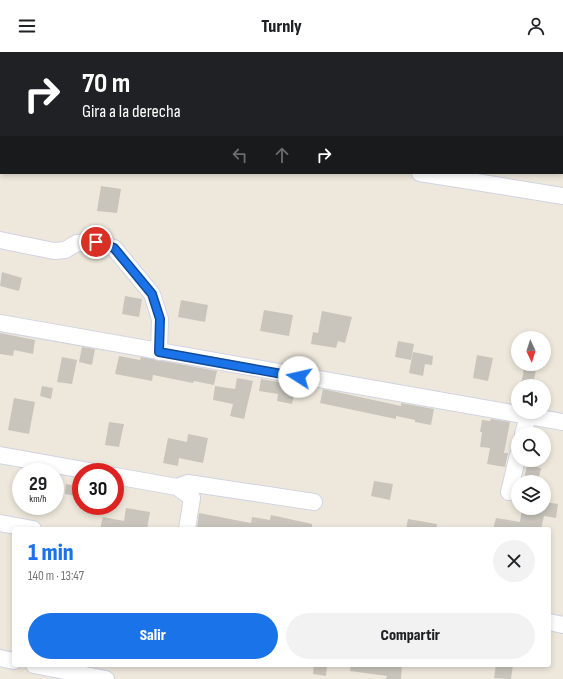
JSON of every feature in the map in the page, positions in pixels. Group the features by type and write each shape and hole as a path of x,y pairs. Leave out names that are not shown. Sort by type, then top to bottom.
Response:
{"street":[{"path":"426,174 563,196"},
{"path":"0,240 54,251 65,250 77,243 96,242 114,248 152,294 160,319 159,352"},
{"path":"0,323 511,413"},
{"path":"546,419 563,422"},
{"path":"0,455 72,468"},
{"path":"509,492 515,467"},
{"path":"124,478 177,487 192,498 187,527"},
{"path":"177,487 188,483 314,502"},
{"path":"0,523 22,527"},
{"path":"551,622 563,625"},
{"path":"0,658 12,661"},
{"path":"44,667 106,679"}],"building":[{"path":"101,186 121,189 117,213 97,211"},
{"path":"2,272 22,278 19,291 0,286"},
{"path":"125,296 142,299 139,317 122,314"},
{"path":"181,300 208,305 205,322 178,317"},
{"path":"264,310 293,315 289,336 260,331"},
{"path":"322,311 352,317 345,343 338,341 336,348 311,344 313,332 318,333"},
{"path":"0,333 35,340 33,354 14,350 13,356 0,354"},
{"path":"398,341 414,344 411,360 395,357"},
{"path":"82,347 95,349 92,365 79,362"},
{"path":"413,352 433,356 432,365 425,364 423,376 409,373"},
{"path":"477,355 493,358 488,381 473,378"},
{"path":"119,356 140,360 141,357 217,371 214,385 194,381 193,383 153,375 152,381 115,374"},
{"path":"62,357 77,360 72,384 57,382"},
{"path":"524,371 536,371 534,379 522,379"},
{"path":"237,378 253,381 244,419 230,416 233,404 213,400 215,386 235,389"},
{"path":"261,379 296,385 292,404 277,401 278,394 259,391"},
{"path":"42,386 53,388 51,399 40,396"},
{"path":"323,389 401,406 401,403 434,409 431,425 396,416 396,419 320,403"},
{"path":"14,398 35,402 29,434 8,430"},
{"path":"491,419 510,422 504,453 508,453 505,467 487,464 490,448 480,447 482,420 490,421"},
{"path":"109,422 124,424 119,447 105,445"},
{"path":"188,434 208,438 203,463 179,458 178,466 163,463 168,438 187,442"},
{"path":"527,467 541,468 540,475 525,475"},
{"path":"374,481 393,484 390,500 371,496"},
{"path":"66,484 72,485 72,495 65,494"},
{"path":"551,503 558,504 556,518 544,516 541,527 494,527 496,518 520,522 521,515 551,515"},
{"path":"126,508 150,512 147,527 100,527 103,517 124,521"},
{"path":"199,513 251,523 252,517 270,520 271,515 312,524 312,527 197,527"},
{"path":"408,519 437,524 436,527 406,527"},
{"path":"314,667 327,667 326,676 313,674"},
{"path":"351,667 402,667 401,679 386,679 387,676 350,671"},
{"path":"496,667 513,667 511,679 494,678"}],"route":[{"path":"96,242 114,248 152,294 160,319 159,352 299,377"}]}
